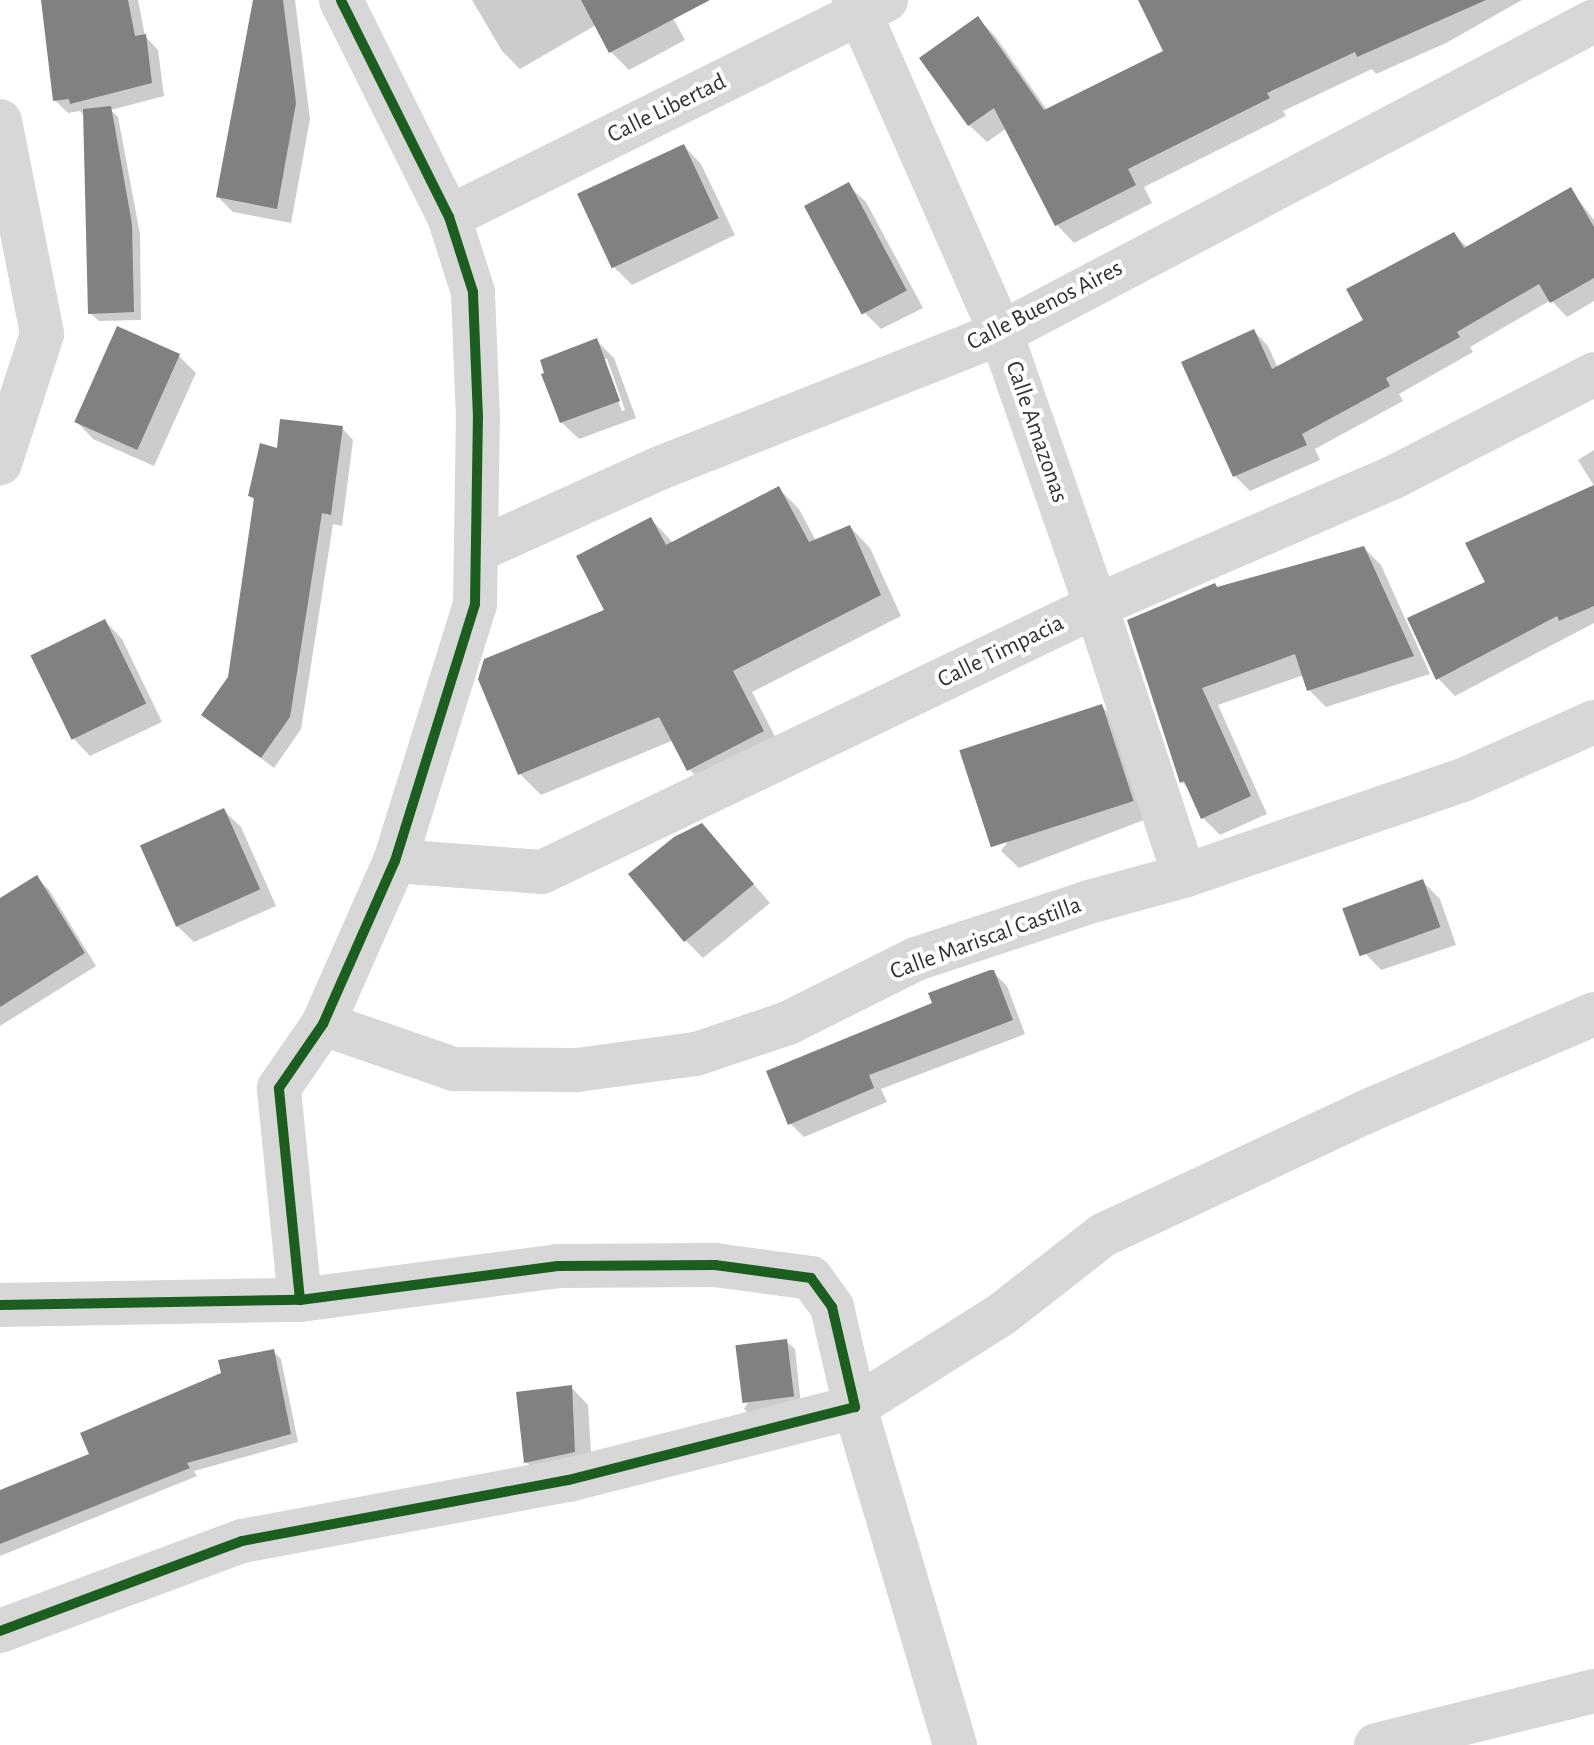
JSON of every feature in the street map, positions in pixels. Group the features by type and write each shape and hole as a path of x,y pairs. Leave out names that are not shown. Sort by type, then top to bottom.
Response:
{"street":[{"path":"300,1300 279,1088 323,1024 395,861 475,604 478,418 473,292 449,217 341,0"},
{"name":"Calle Libertad","path":"449,217 867,4"},
{"name":"Calle Amazonas","path":"867,4 1001,333 1096,606 1184,876"},
{"name":"Calle Buenos Aires","path":"476,551 660,468 1001,333 1594,21"},
{"path":"0,121 42,334 0,463"},
{"name":"Calle Timpacia","path":"395,861 542,872 1096,606 1392,478 1594,374"},
{"name":"Calle Mariscal Castilla","path":"323,1024 454,1069 577,1070 696,1054 788,1023 916,959 1089,902 1184,876 1463,780 1594,722"},
{"path":"0,1631 242,1541 568,1480 855,1407 1002,1314 1103,1235 1370,1110 1594,1014"},
{"path":"0,1305 300,1300 558,1266 715,1265 811,1278 832,1307 855,1407 955,1745"},
{"path":"1376,1745 1594,1691"}],"building":[{"path":"41,0 128,0 135,36 146,34 152,83 70,104 69,99 53,101"},
{"path":"253,0 283,0 296,103 277,209 216,197"},
{"path":"581,0 710,0 609,53"},
{"path":"1138,0 1486,0 1357,57 1355,52 1267,93 1270,98 1128,169 1136,185 1055,226 994,108 968,126 919,58 978,16 1044,110 1163,51"},
{"path":"111,106 132,224 134,312 88,314 83,109"},
{"path":"684,144 719,218 612,268 577,194"},
{"path":"849,182 907,291 862,315 804,206"},
{"path":"1571,187 1594,227 1594,278 1550,303 1539,284 1457,332 1460,337 1386,378 1390,386 1302,434 1307,445 1233,477 1181,362 1254,329 1272,369 1363,320 1346,289 1454,232 1464,248"},
{"path":"117,326 180,354 137,450 74,422"},
{"path":"597,338 620,401 560,423 541,374 544,373 540,360"},
{"path":"280,419 343,426 331,515 322,513 290,717 261,758 201,715 228,677 254,498 248,496 260,443 277,448"},
{"path":"1594,485 1594,606 1559,621 1557,616 1436,680 1407,618 1485,582 1465,543"},
{"path":"779,486 809,542 850,525 881,595 733,671 764,731 687,771 659,717 518,775 478,679 484,659 604,610 576,556 651,517 666,545"},
{"path":"1364,546 1414,656 1307,691 1295,654 1202,688 1251,796 1201,819 1184,781 1180,783 1127,620 1215,583 1217,587"},
{"path":"105,619 146,703 72,740 30,655"},
{"path":"1102,704 1134,801 991,847 959,750"},
{"path":"224,808 260,889 176,927 140,845"},
{"path":"702,823 754,884 684,942 628,874 674,837"},
{"path":"37,875 85,953 0,1007 0,898"},
{"path":"1423,879 1440,927 1360,956 1342,908"},
{"path":"994,970 1013,1020 869,1075 874,1088 788,1125 766,1071 932,1003 928,993"},
{"path":"787,1339 794,1397 742,1403 735,1345"},
{"path":"274,1349 291,1434 187,1463 190,1468 0,1544 0,1490 89,1454 80,1433 221,1373 218,1360"},
{"path":"572,1385 575,1452 524,1463 516,1392"}],"cycle path":[{"path":"300,1300 279,1088 323,1024 395,861 475,604 478,418 473,292 449,217 341,0"},
{"path":"0,1305 300,1300 558,1266 715,1265 811,1278 832,1307 855,1407 568,1480 242,1541 0,1631"}]}
